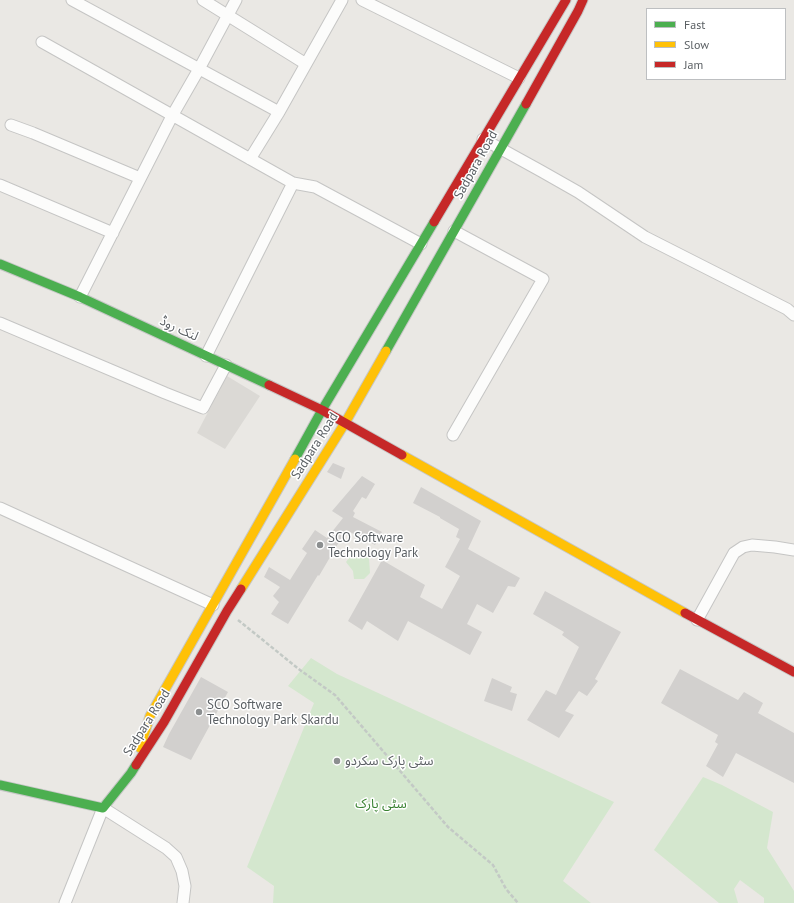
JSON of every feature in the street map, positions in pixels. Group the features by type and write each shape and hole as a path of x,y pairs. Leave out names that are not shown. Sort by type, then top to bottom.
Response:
{"main road":[{"name":"Sadpara Road","path":"131,773 150,716 322,410 566,0"},
{"name":"Sadpara Road","path":"131,773 164,722 227,611 346,423 583,0"},
{"name":"لنک روڈ","path":"0,264 80,297 322,410 697,620 794,672"},
{"path":"0,785 103,808 131,773"}],"street":[{"path":"72,0 279,112"},
{"path":"203,0 306,64"},
{"path":"80,297 172,116 236,0"},
{"path":"250,160 279,112 342,0"},
{"path":"362,0 519,78"},
{"path":"42,42 293,183 316,186 420,244"},
{"path":"11,125 140,178"},
{"path":"483,139 578,192 645,237 787,309 794,315"},
{"path":"206,356 293,183"},
{"path":"0,185 113,232"},
{"path":"453,435 543,279 454,231"},
{"path":"0,324 165,394 203,408 226,365"},
{"path":"0,508 213,605"},
{"path":"697,620 734,553 752,545 774,546 794,550"},
{"path":"65,903 103,808 166,848 176,857 182,871 185,886 183,903"}],"path":[{"path":"227,611 300,670 335,695 448,827 493,865 506,889 518,903"}],"shaded area":[{"path":"227,376 260,396 225,449 197,433"}],"green space":[{"path":"353,553 369,558 370,573 364,579 354,579 353,571 346,562"},
{"name":"سٹی پارک","path":"311,658 337,674 614,802 563,881 591,903 273,903 274,886 247,867 314,703 288,686"},
{"path":"703,777 722,785 773,812 767,848 794,891 794,903 764,903 764,898 740,880 734,889 738,903 719,903 654,850"}],"building":[{"path":"333,463 345,468 341,479 327,472"},
{"path":"362,476 375,484 366,499 362,497 353,511 355,513 353,517 382,532 375,545 346,530 288,624 271,614 279,602 273,596 280,587 264,577 269,567 290,580 307,553 302,549 315,530 327,538 343,518 332,511"},
{"path":"421,487 481,521 468,549 520,578 515,587 508,586 493,613 477,604 467,624 482,632 470,655 408,621 398,641 367,621 362,630 348,621 382,560 425,585 420,597 442,609 460,576 445,567 460,539 456,537 459,529 413,503"},
{"path":"545,591 621,632 595,679 598,681 587,696 579,691 565,711 574,715 559,738 527,720 546,690 556,695 579,647 562,635 564,632 533,614"},
{"path":"680,669 738,700 744,692 763,703 758,713 794,733 794,783 736,753 723,777 706,766 718,744 715,742 718,735 661,703"},
{"name":"SCO Software Technology Park Skardu","path":"201,677 228,692 191,760 163,747"},
{"path":"492,678 512,687 510,692 517,694 512,711 484,701"}],"traffic: fast":[{"path":"386,351 526,104"},
{"path":"295,459 322,410 434,222"},
{"path":"0,264 80,297 269,385"},
{"path":"0,785 103,808 136,765"}],"traffic: slow":[{"path":"241,589 345,423 386,351"},
{"path":"402,455 685,613"},
{"path":"140,748 150,716 295,459"}],"traffic: jam":[{"path":"434,222 566,0"},
{"path":"526,104 583,0"},
{"path":"269,385 322,410 402,455"},
{"path":"136,765 164,722 241,589"},
{"path":"685,613 794,672"}],"place":[{"name":"SCO Software Technology Park","path":"320,545"},
{"name":"SCO Software Technology Park Skardu","path":"199,712"},
{"name":"سٹی پارک سکردو","path":"337,761"}]}
